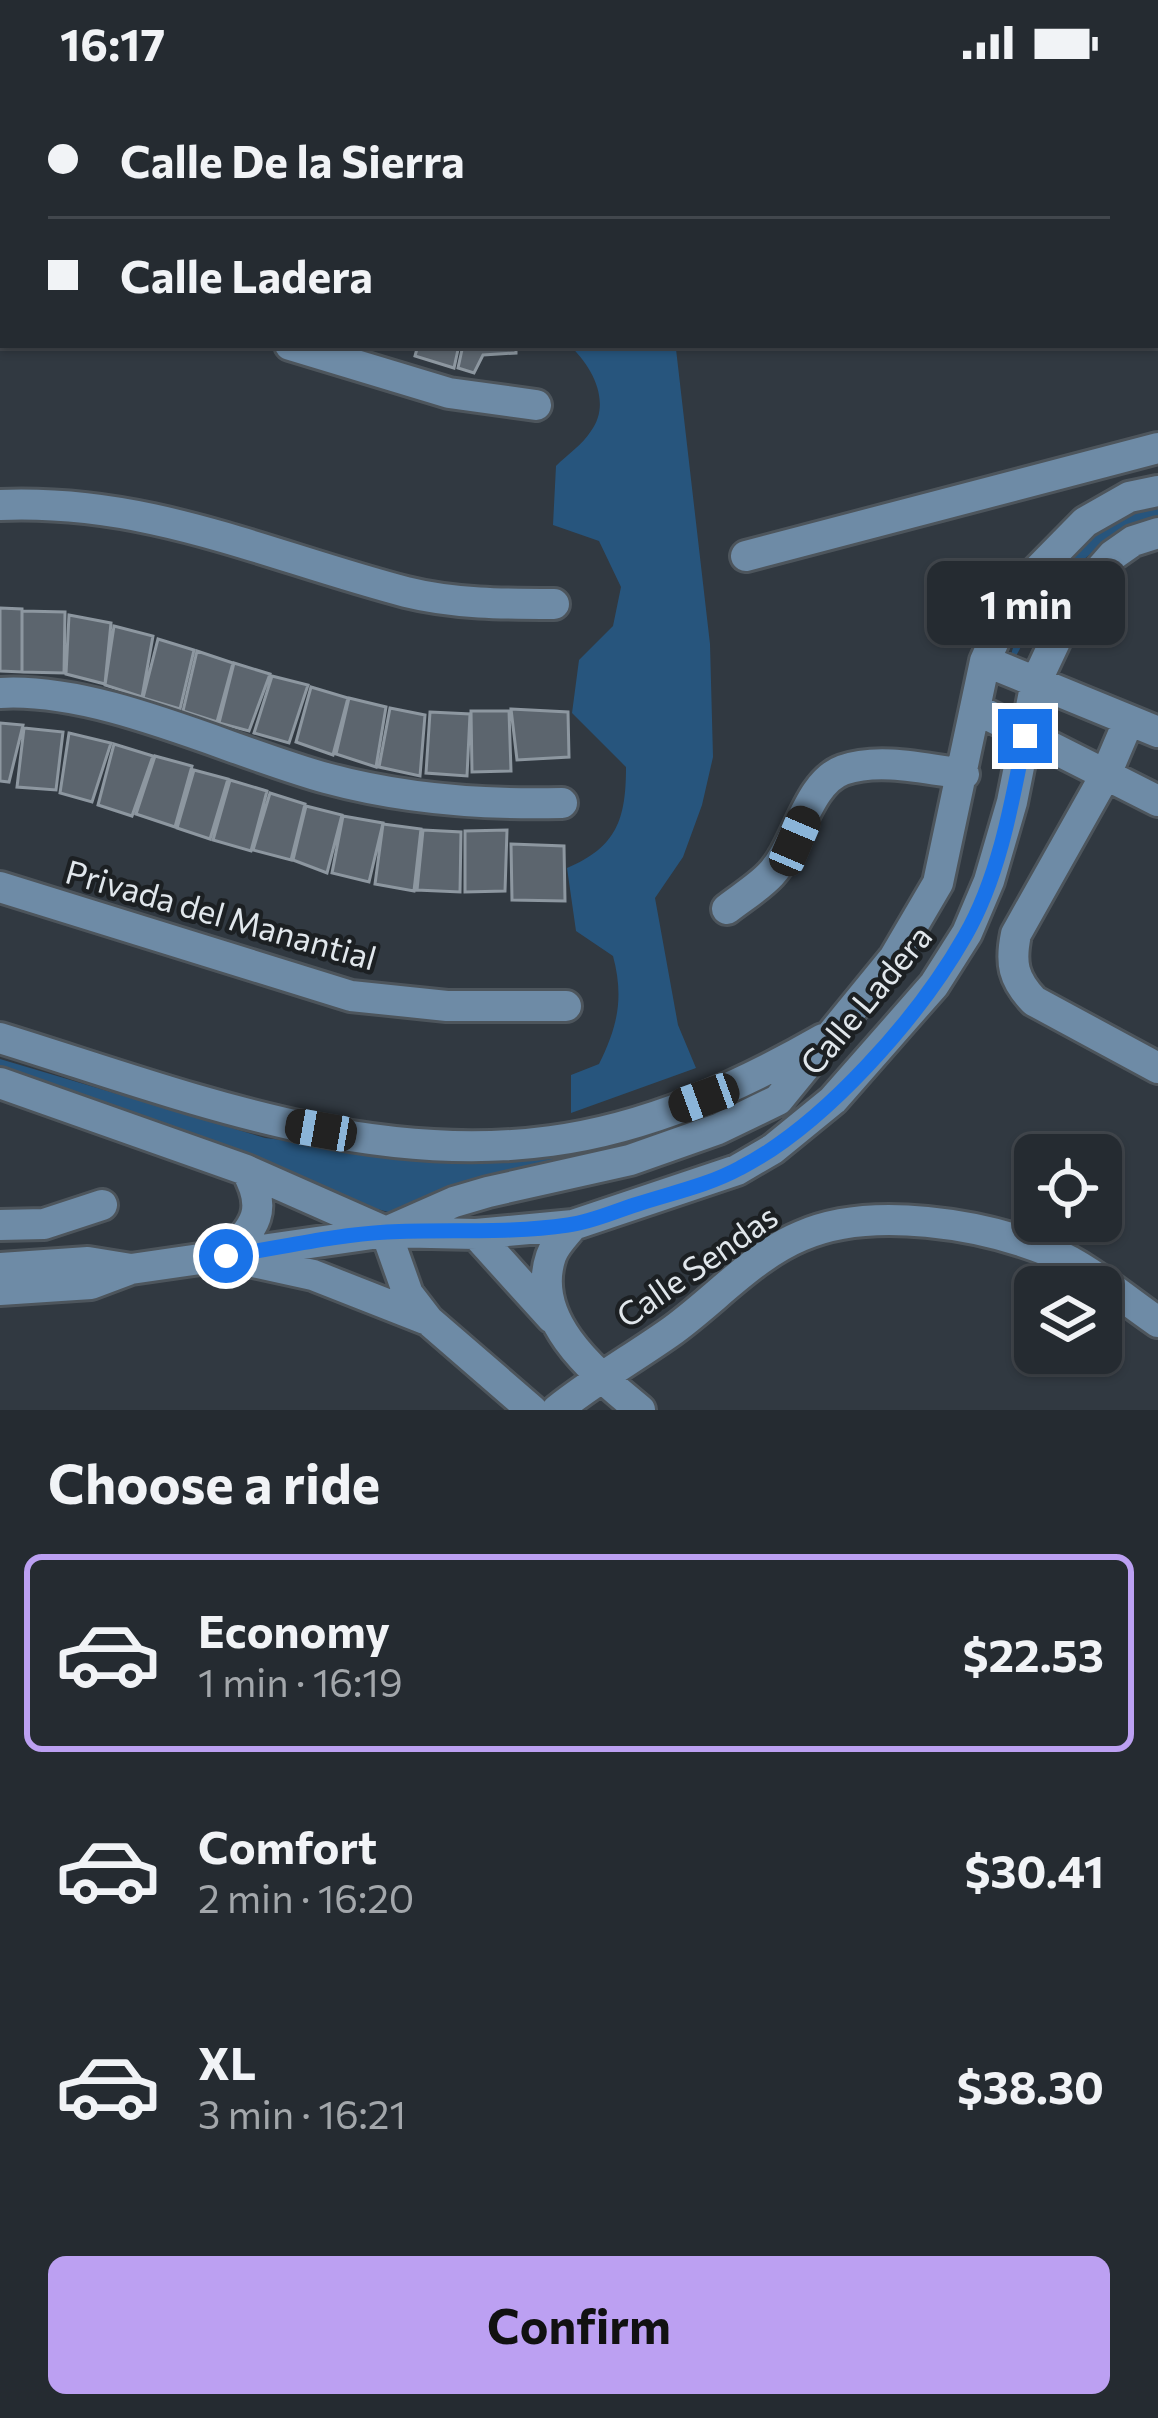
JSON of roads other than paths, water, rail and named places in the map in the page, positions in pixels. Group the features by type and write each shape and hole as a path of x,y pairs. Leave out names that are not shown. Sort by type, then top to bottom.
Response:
{"street":[{"path":"300,348 448,393 536,405"},
{"path":"746,556 1158,448"},
{"name":"Calle Ladera","path":"386,1232 454,1202 630,1160 759,1112 778,1100 922,916 938,883 985,661 1005,616 1057,547 1085,522 1129,497 1158,491"},
{"path":"0,505 51,503 142,514 410,592 483,604 554,604"},
{"name":"Calle Ladera","path":"0,1083 246,1170 386,1232 476,1234 573,1225 737,1170 773,1149 833,1100 934,985 967,933 989,881 1012,802 1036,682 1084,588 1113,555 1133,541 1158,533"},
{"path":"985,661 1158,733"},
{"path":"0,693 68,697 350,783 417,796 500,805 562,802"},
{"path":"976,710 1158,801"},
{"path":"1129,719 1106,773 1016,934 1013,971 1034,1001 1158,1068"},
{"path":"727,909 770,876 795,841 818,788 841,771 898,766 964,773"},
{"name":"Privada del Manantial","path":"0,886 351,996 447,1006 566,1006"},
{"name":"Calle Ladera","path":"0,1038 278,1123 363,1138 492,1146 552,1141 661,1114 747,1082 833,1033"},
{"path":"226,1256 251,1230 257,1215 259,1198 246,1170"},
{"path":"0,1225 44,1224 102,1204"},
{"name":"Calle Sendas","path":"557,1410 599,1376 670,1333 779,1248 804,1234 850,1223 912,1221 986,1230 1055,1253 1158,1322"},
{"path":"553,1319 546,1282 552,1252 573,1225"},
{"path":"0,1290 91,1284 131,1269 386,1232 408,1294 428,1320 532,1410"},
{"path":"476,1234 599,1376 640,1410"},
{"path":"226,1256 313,1275 428,1320"},
{"path":"0,1268 88,1262 131,1269"}]}
